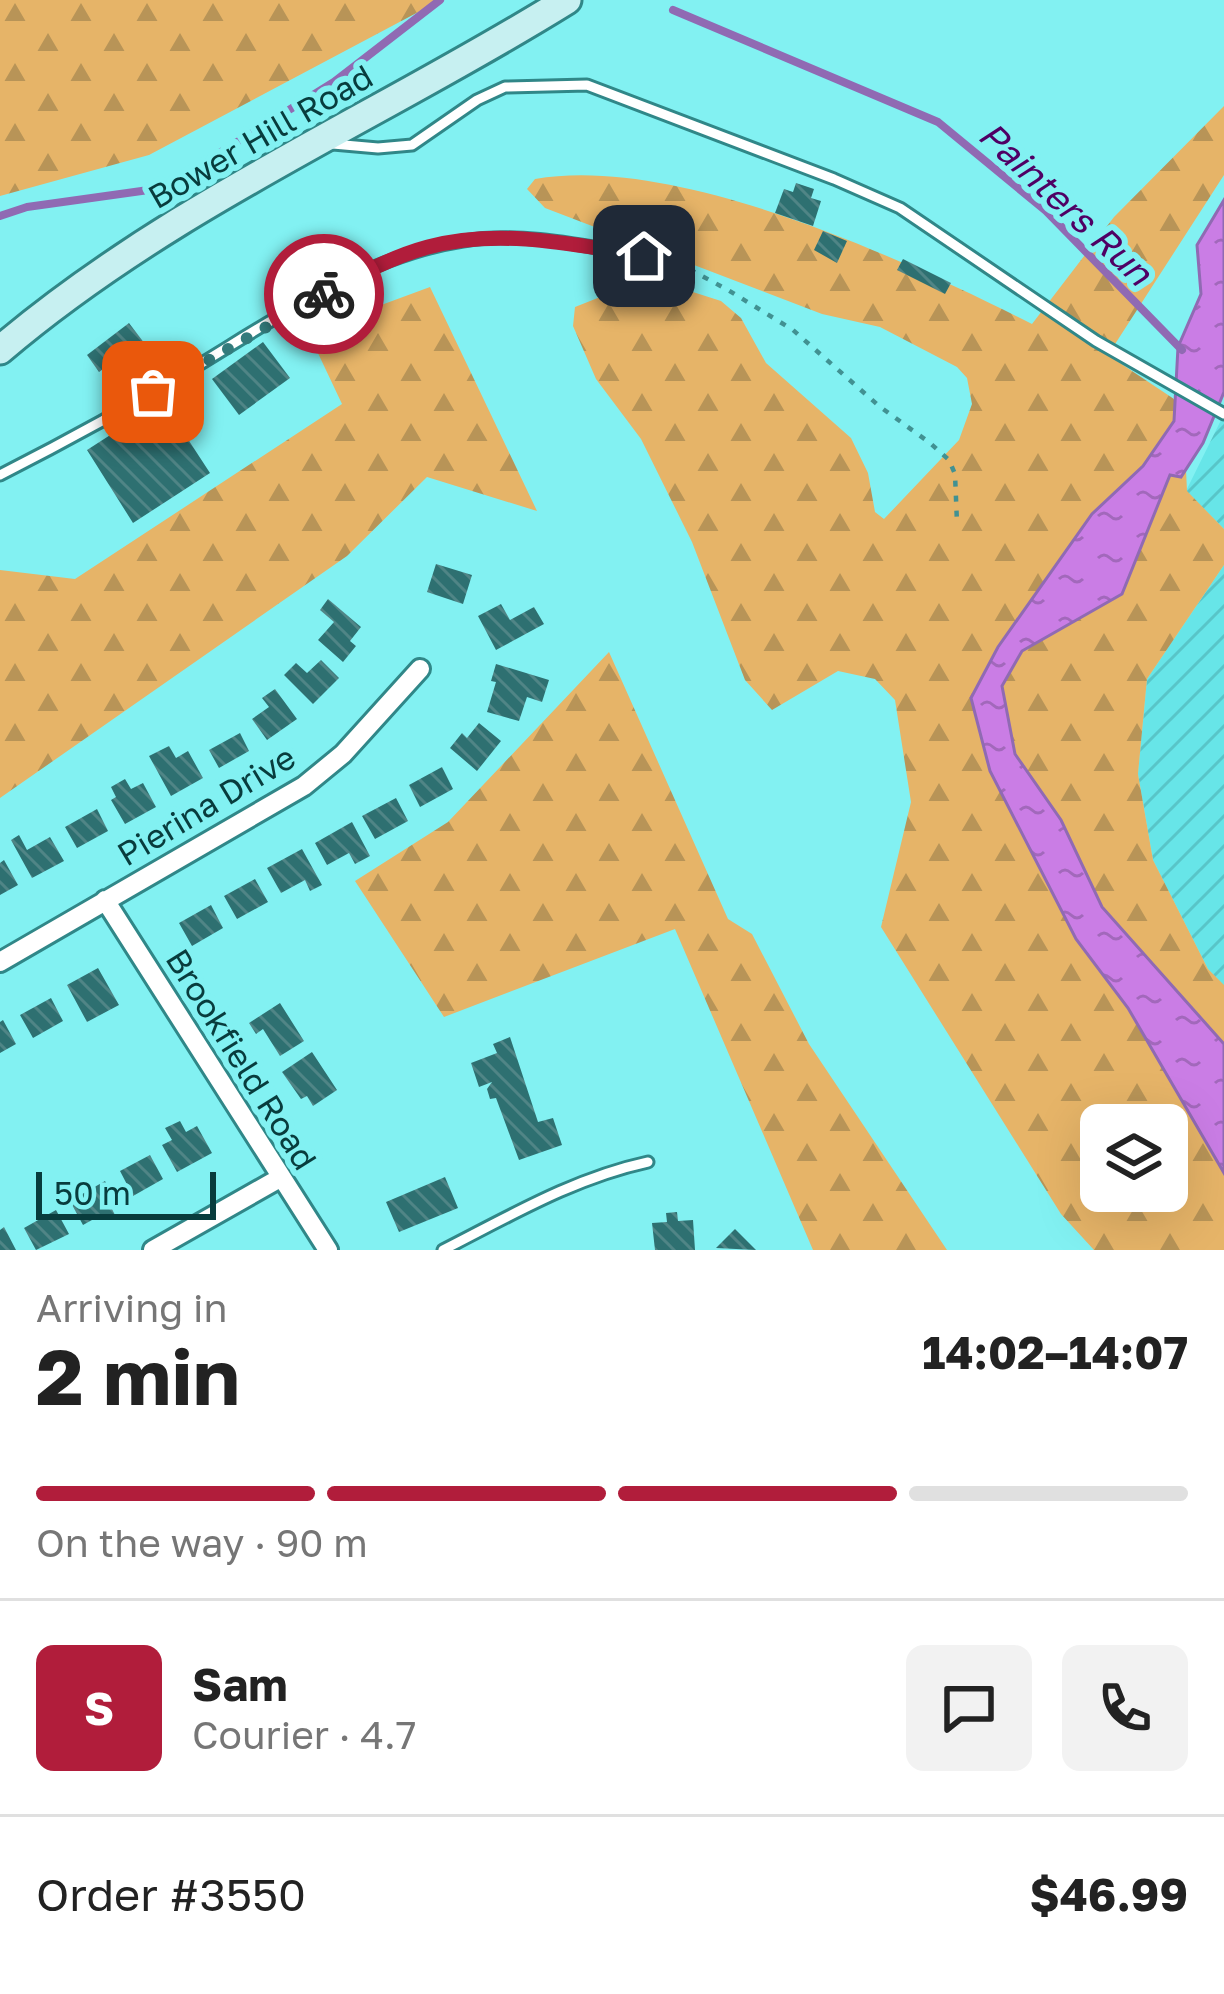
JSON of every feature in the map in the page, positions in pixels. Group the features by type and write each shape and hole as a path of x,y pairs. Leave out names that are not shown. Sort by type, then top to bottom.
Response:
{"main road":[{"name":"Bower Hill Road","path":"0,350 105,269 567,0"}],"street":[{"name":"Pierina Drive","path":"0,962 304,785 343,754 420,669"},
{"name":"Brookfield Road","path":"105,900 328,1250"},
{"path":"153,1250 280,1178"}],"lane":[{"path":"316,142 379,148 412,145 477,100 505,87 587,85 900,208 1096,341 1224,415"},
{"path":"0,475 72,440 268,323 371,269 426,248 513,238 644,256"},
{"path":"443,1250 571,1185 648,1162"}],"path":[{"path":"644,256 674,261 793,330 949,460 955,474 958,523"}],"shaded area":[{"path":"1224,414 1224,529 1186,491"},
{"path":"1224,565 1224,986 1208,969 1153,860 1138,774 1147,679"}],"green space":[{"path":"0,0 441,0 149,155 0,196"},
{"path":"1224,106 1224,175 1108,355 1183,405 1187,491 1224,529 1224,565 1147,679 1138,774 1153,860 1208,969 1224,985 1224,1250 1094,1250 1061,1214 881,927 911,802 895,700 875,679 838,671 772,710 745,680 692,542 641,439 596,379 573,326 575,307 633,284 671,285 721,301 741,318 766,363 851,438 868,473 875,512 884,519 959,440 972,404 967,378 957,367 880,327 822,314 545,208 527,189 535,179 592,175 655,182 722,197 857,243 1032,324 1114,217"},
{"path":"430,287 537,511 427,477 347,556 0,798 0,570 75,579 342,404 308,332"},
{"path":"609,652 728,919 752,934 809,1044 947,1250 813,1250 675,929 444,1017 355,881 448,822"}],"water":[{"path":"1224,200 1224,392 1203,443 1181,477 1170,475 1122,594 1022,651 1002,686 1015,754 1061,820 1102,907 1224,1044 1224,1173 1128,1008 1076,939 990,771 971,698 998,647 1092,514 1143,466 1174,421 1178,347 1201,294 1197,245"}],"building":[{"path":"796,183 814,189 811,198 821,201 813,226 775,213 784,189 793,192"},
{"path":"823,231 847,241 837,263 814,250"},
{"path":"903,259 951,283 945,294 897,270"},
{"path":"129,323 148,348 125,365 119,358 99,372 87,355"},
{"path":"263,342 290,378 239,415 212,379"},
{"path":"163,401 210,473 133,523 87,450"},
{"path":"436,564 472,575 463,604 427,592"},
{"path":"328,599 361,627 350,641 356,646 343,662 318,640 334,622 320,610"},
{"path":"501,604 510,620 534,607 544,624 496,650 478,616"},
{"path":"321,660 339,678 313,704 284,675 296,663 307,673"},
{"path":"496,664 549,680 542,702 527,697 519,721 487,712"},
{"path":"275,689 297,719 267,740 252,719 269,707 262,698"},
{"path":"479,723 501,741 477,771 450,748"},
{"path":"240,733 249,751 219,768 209,750"},
{"path":"169,746 176,758 188,751 203,778 171,796 149,756"},
{"path":"442,767 453,789 420,807 409,785"},
{"path":"125,779 131,789 143,783 156,807 125,824 111,800 116,797 111,787"},
{"path":"396,798 408,821 375,839 362,816"},
{"path":"97,809 108,831 77,848 65,827"},
{"path":"352,822 370,856 355,864 349,853 327,865 315,843"},
{"path":"19,835 27,850 50,837 64,861 32,878 11,840"},
{"path":"302,849 322,885 310,891 305,880 281,893 267,868"},
{"path":"4,860 18,885 0,895 0,863"},
{"path":"255,879 268,902 237,919 224,896"},
{"path":"211,905 223,928 192,946 179,923"},
{"path":"98,968 119,1005 87,1022 67,985"},
{"path":"51,998 63,1021 33,1038 20,1015"},
{"path":"280,1003 304,1041 280,1056 263,1029 256,1034 249,1023"},
{"path":"3,1020 16,1044 0,1053 0,1022"},
{"path":"510,1037 538,1122 553,1118 562,1145 519,1160 496,1098 490,1099 487,1089 492,1082 479,1087 471,1063 497,1053 493,1044"},
{"path":"312,1052 337,1090 313,1106 307,1096 301,1099 282,1072"},
{"path":"180,1121 186,1132 197,1126 212,1153 177,1172 162,1145 172,1140 165,1128"},
{"path":"150,1155 163,1179 133,1196 120,1171"},
{"path":"445,1177 458,1208 399,1232 386,1202"},
{"path":"105,1181 118,1206 112,1209 115,1215 105,1220 101,1215 83,1225 70,1201"},
{"path":"56,1210 69,1234 36,1250 24,1228"},
{"path":"677,1212 678,1221 693,1220 695,1250 655,1250 652,1223 667,1222 666,1213"},
{"path":"4,1227 16,1250 0,1250"},
{"path":"735,1229 756,1250 716,1248"}],"waterway":[{"name":"Painters Run","path":"0,216 27,207 163,188 334,82 440,0"},
{"name":"Painters Run","path":"673,10 938,122 1046,211 1182,350"}],"way so far":[{"path":"153,392 324,294"}],"route":[{"path":"324,294 426,248 467,240 563,242 644,256"}]}
